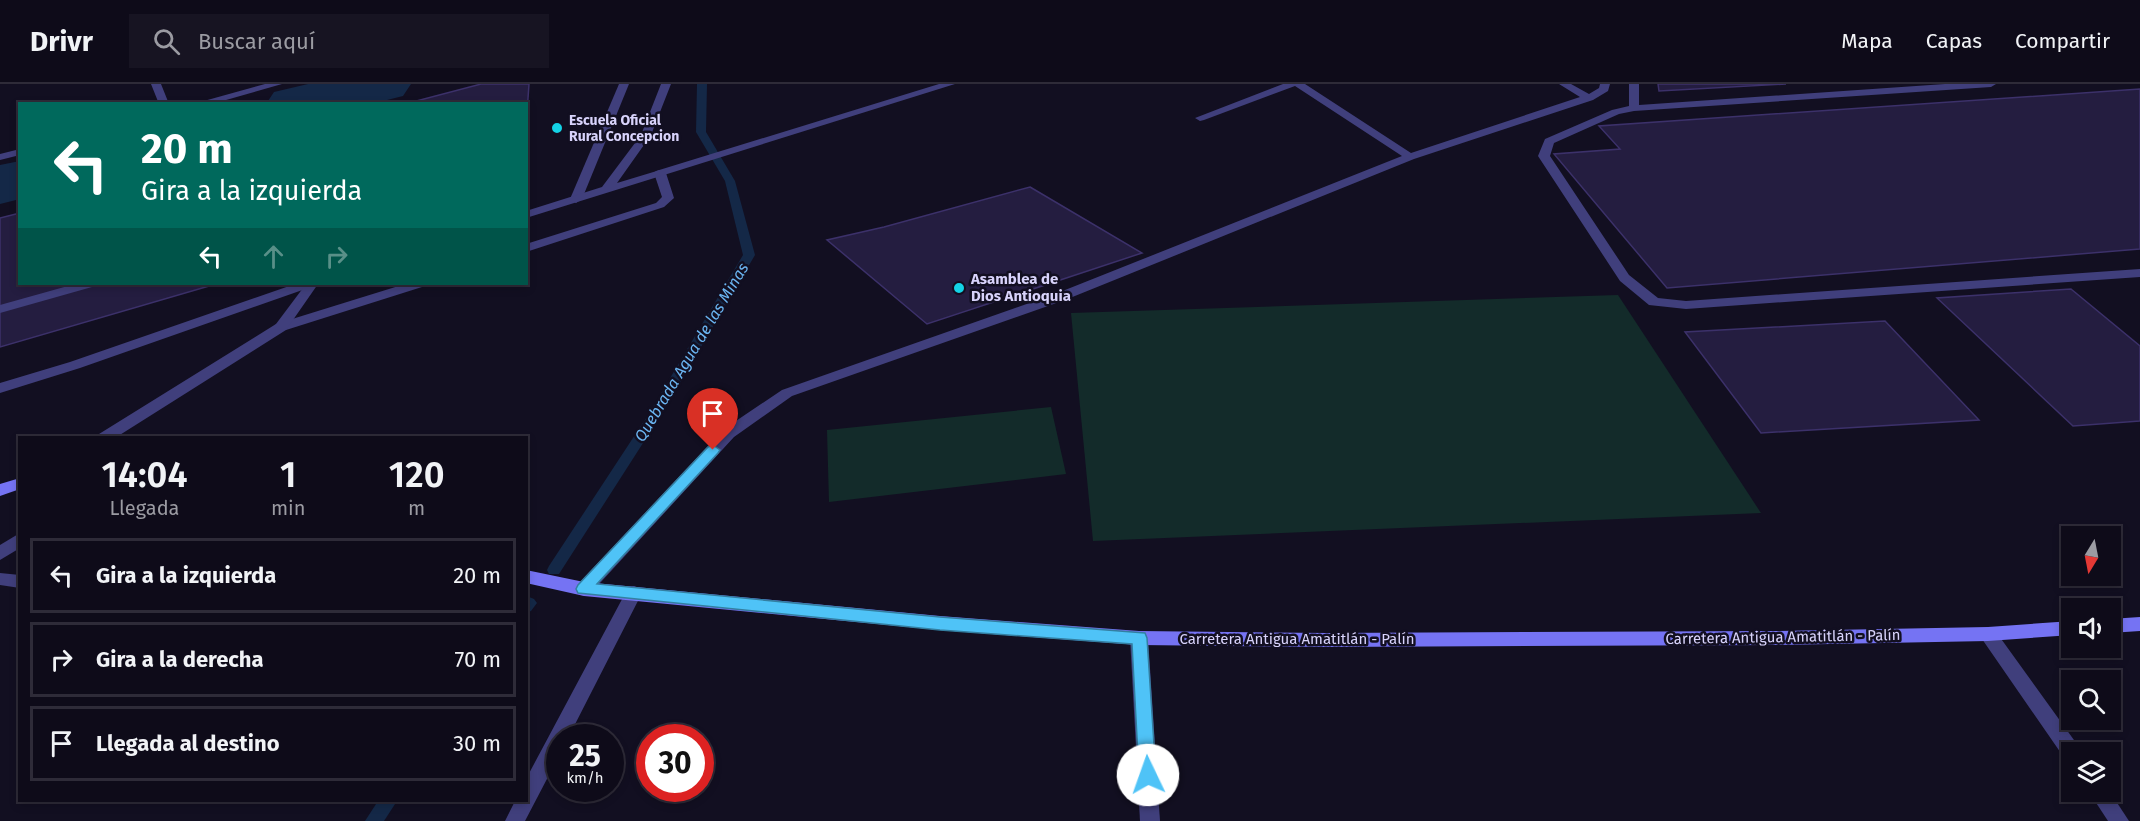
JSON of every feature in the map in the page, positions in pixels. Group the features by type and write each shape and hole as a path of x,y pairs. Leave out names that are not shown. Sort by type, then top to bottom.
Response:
{"main road":[{"path":"0,490 18,484"},
{"name":"Carretera Antigua Amatitlán - Palín","path":"528,576 584,589 940,623 1139,638 1327,640 1776,638 1988,634 2061,629"},
{"path":"2121,625 2140,624"}],"street":[{"path":"156,84 163,102"},
{"path":"206,102 277,84"},
{"path":"576,199 624,84"},
{"path":"607,189 646,135 666,84"},
{"path":"528,213 950,84"},
{"path":"1200,118 1292,84"},
{"path":"1298,84 1410,157"},
{"path":"1564,84 1589,98"},
{"path":"584,589 729,433 788,393 1060,297 1410,157 1589,98 1604,89 1605,84"},
{"path":"1634,84 1634,108"},
{"path":"1990,84 1634,108 1616,112 1549,141 1544,156 1624,278 1654,302 1686,305 2140,273"},
{"path":"0,157 18,152"},
{"path":"528,247 660,205 668,198 660,173"},
{"path":"0,309 84,285"},
{"path":"0,388 75,365 303,285"},
{"path":"281,327 311,285"},
{"path":"107,436 281,327 414,285"},
{"path":"0,554 18,540"},
{"path":"0,579 18,582"},
{"path":"528,796 634,593"},
{"path":"1988,634 2064,742"},
{"path":"1139,638 1150,821"},
{"path":"515,821 525,802"},
{"path":"2106,802 2119,821"}],"green space":[{"path":"1618,295 1761,513 1093,541 1071,313"},
{"path":"1051,407 1066,474 829,502 827,430"}],"building":[{"path":"481,84 529,84 528,102 413,102"},
{"path":"1658,84 1786,84 1659,91"},
{"path":"2140,89 2140,249 1667,288 1554,154 1620,149 1599,126"},
{"name":"Asamblea de Dios Antioquia","path":"1030,187 1142,253 927,324 827,240 884,227"},
{"path":"18,214 18,285 213,285 0,347 0,218"},
{"path":"2071,289 2140,346 2140,421 2073,426 1937,298"},
{"path":"1885,321 1979,420 1761,433 1685,332"}],"waterway":[{"path":"303,102 384,84"},
{"name":"Quebrada Agua de las Minas","path":"554,570 655,415 749,255 730,181 701,132 702,84"},
{"path":"0,185 18,180"},
{"name":"Quebrada Agua de las Minas","path":"374,821 387,802"}],"place":[{"name":"Escuela Oficial Rural Concepcion","path":"557,128"},
{"name":"Asamblea de Dios Antioquia","path":"959,288"}],"route":[{"path":"713,450 584,589 940,623 1139,638 1148,775"}]}
